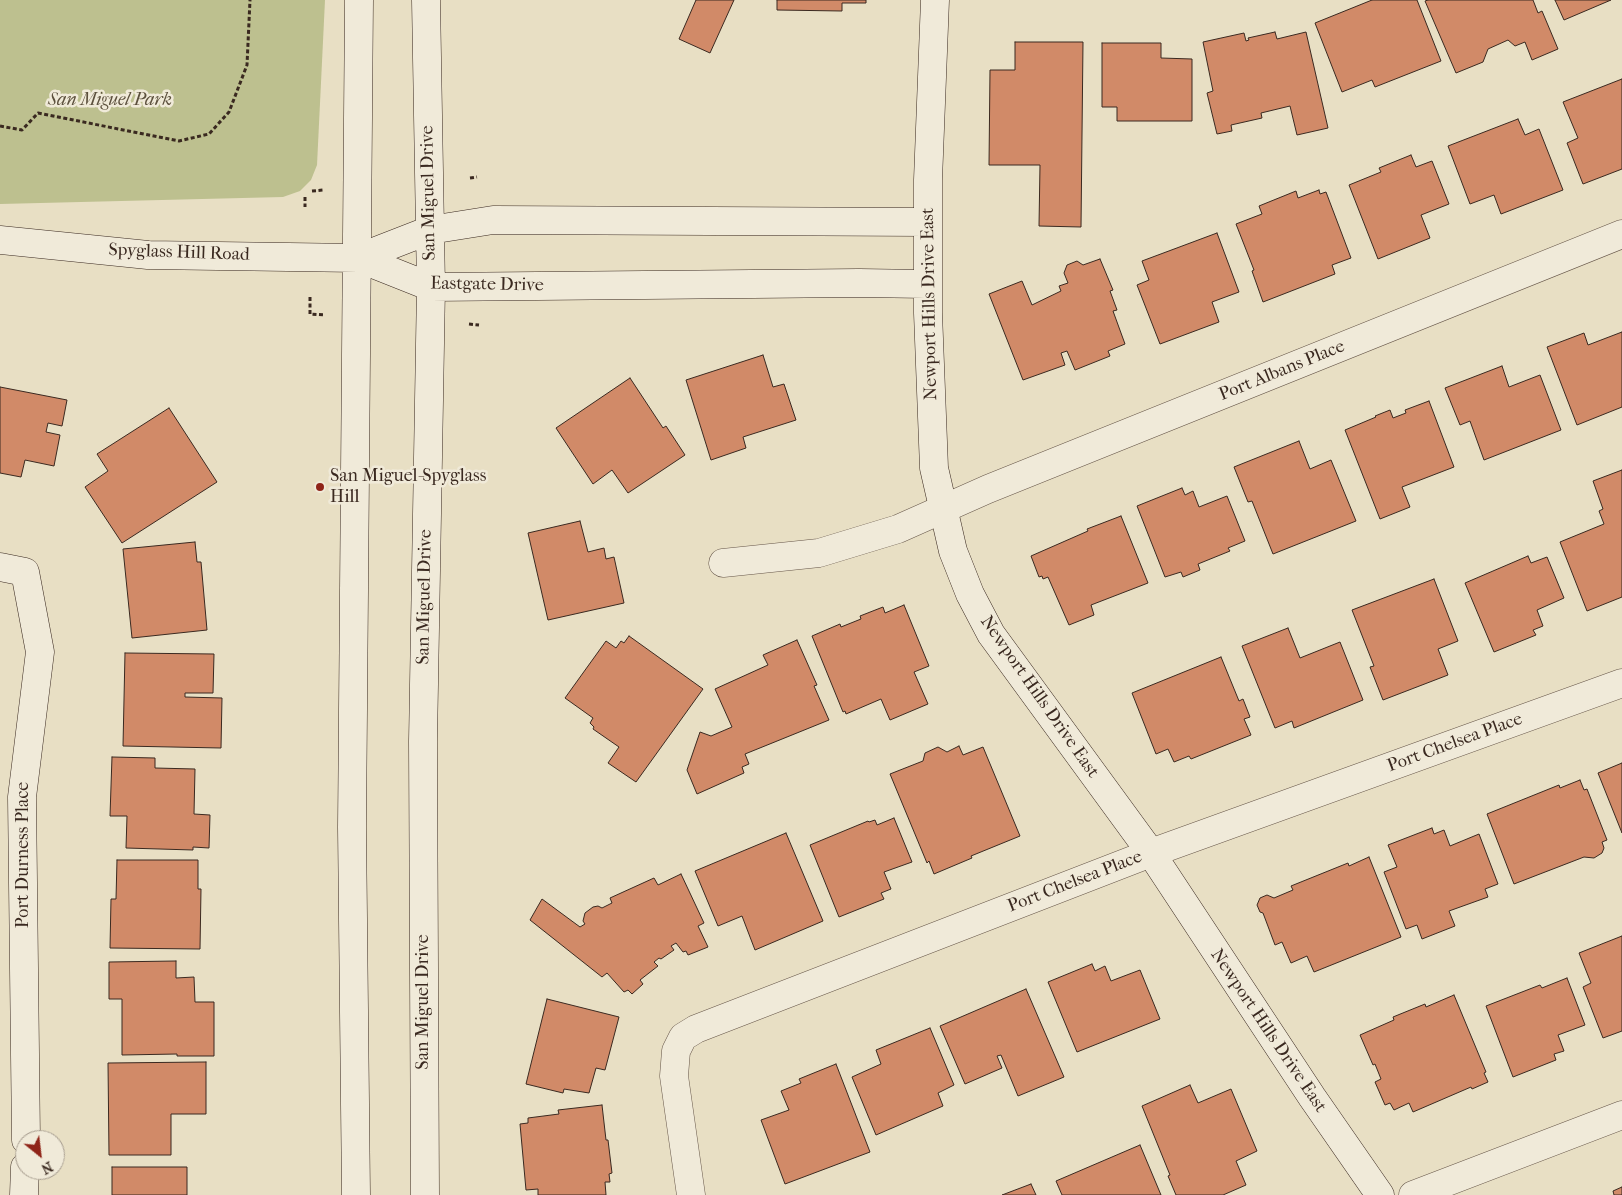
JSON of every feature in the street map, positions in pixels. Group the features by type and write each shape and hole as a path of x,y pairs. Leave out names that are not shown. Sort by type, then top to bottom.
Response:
{"street":[{"path":"356,1195 352,827 359,0"},
{"name":"San Miguel Drive","path":"425,1195 423,742 430,288 426,0"},
{"name":"Newport Hills Drive East","path":"935,0 927,284 934,468 953,551 991,634 1151,853 1312,1097 1380,1195"},
{"path":"358,258 430,230 493,220 928,222"},
{"name":"Port Albans Place","path":"723,563 819,553 898,529 988,489 1622,234"},
{"name":"Spyglass Hill Road","path":"0,240 148,255 358,258"},
{"name":"Eastgate Drive","path":"358,258 430,288 859,283 927,284"},
{"name":"Port Durness Place","path":"13,570 40,652 22,797 26,1130"},
{"name":"Port Chelsea Place","path":"691,1195 674,1076 676,1052 683,1037 696,1029 1151,853 1622,683"},
{"path":"1413,1195 1622,1115"},
{"path":"24,1195 25,1180"}],"path":[{"path":"0,126 22,130 38,113 179,141 209,134 229,112 247,65 250,0"},
{"path":"470,178 477,177"},
{"path":"312,191 323,190"},
{"path":"305,197 305,207"},
{"path":"310,297 310,314 325,315"},
{"path":"469,324 479,325"}],"green space":[{"name":"San Miguel Park","path":"0,0 325,0 317,165 311,180 300,191 283,197 0,204"}],"building":[{"path":"696,0 734,0 710,53 679,39"},
{"path":"777,0 866,0 866,3 842,3 842,11 777,10"},
{"path":"1372,0 1417,0 1441,61 1375,87 1372,80 1342,92 1315,23"},
{"path":"1533,0 1538,13 1542,11 1558,49 1532,60 1525,42 1515,46 1508,40 1488,49 1483,62 1456,73 1425,1"},
{"path":"1555,0 1611,0 1564,20"},
{"path":"1275,32 1277,39 1306,32 1328,128 1297,135 1290,106 1261,113 1262,118 1231,125 1232,131 1217,134 1207,93 1213,91 1203,42 1244,33 1246,41 1249,40 1248,38"},
{"path":"1015,42 1083,42 1081,227 1039,226 1040,165 989,165 990,70 1015,70"},
{"path":"1102,43 1161,43 1161,58 1192,59 1192,121 1117,121 1117,107 1102,107"},
{"path":"1622,79 1622,169 1583,184 1567,143 1578,138 1563,102"},
{"path":"1518,119 1525,135 1539,129 1563,190 1501,214 1494,195 1470,204 1448,146"},
{"path":"1411,155 1416,167 1432,161 1449,204 1421,215 1430,238 1378,259 1349,185 1381,172 1379,168"},
{"path":"1319,190 1320,194 1326,192 1351,258 1332,265 1335,274 1263,302 1252,271 1254,270 1236,224 1262,214 1259,206 1296,191 1298,198"},
{"path":"1217,233 1239,292 1212,302 1219,322 1160,344 1137,285 1149,280 1142,261"},
{"path":"1100,259 1113,290 1110,291 1117,310 1113,311 1125,344 1108,351 1110,356 1075,370 1067,351 1061,353 1065,365 1023,380 989,294 1022,281 1032,305 1061,291 1059,286 1068,283 1064,273 1067,265 1077,261 1083,265"},
{"path":"1622,332 1622,407 1577,425 1547,347 1584,333 1588,345"},
{"path":"763,355 773,387 784,384 796,420 743,437 746,448 711,460 686,380"},
{"path":"1502,366 1509,387 1540,375 1561,430 1484,460 1470,421 1460,425 1445,388"},
{"path":"630,378 663,428 666,426 685,455 628,493 612,470 593,484 556,428"},
{"path":"0,387 67,400 62,426 48,423 46,432 60,435 54,466 25,460 21,477 0,473"},
{"path":"1429,401 1454,467 1402,487 1410,507 1380,519 1345,430 1390,410 1393,418 1406,413 1405,410"},
{"path":"169,408 217,482 122,543 85,487 108,471 97,454"},
{"path":"1299,441 1310,469 1331,460 1356,521 1273,554 1252,501 1248,502 1234,467"},
{"path":"1622,470 1622,597 1587,611 1560,542 1604,524 1599,511 1603,509 1593,481"},
{"path":"1182,488 1185,495 1193,491 1199,507 1227,496 1245,541 1228,548 1230,551 1198,564 1200,570 1183,577 1181,572 1165,577 1137,506"},
{"path":"1121,516 1148,583 1091,605 1094,615 1069,625 1048,577 1043,579 1042,576 1039,577 1031,556 1088,531 1087,529"},
{"path":"580,521 588,552 604,548 606,559 614,557 624,603 548,620 528,533"},
{"path":"195,542 197,562 201,562 207,630 132,638 123,549"},
{"path":"1528,556 1531,563 1547,557 1564,598 1537,610 1543,626 1533,630 1536,635 1494,652 1465,583"},
{"path":"1434,579 1458,641 1438,649 1448,675 1383,700 1370,667 1374,666 1352,610"},
{"path":"904,605 929,666 914,672 928,704 890,720 881,699 846,714 845,711 843,712 812,636 840,624 841,627 861,619 860,616 883,607 885,613"},
{"path":"1288,628 1300,658 1340,642 1363,700 1294,728 1292,721 1275,728 1242,646"},
{"path":"629,636 703,689 636,782 608,763 619,747 593,729 594,727 590,723 593,718 565,698 606,641 616,648 621,641 624,643"},
{"path":"797,640 817,685 814,686 829,720 745,754 749,764 742,767 744,773 697,794 687,770 700,732 711,736 732,727 715,689 768,665 763,655"},
{"path":"125,653 214,654 213,693 185,693 185,697 222,698 221,748 123,746"},
{"path":"1221,657 1239,701 1243,699 1250,717 1244,719 1251,735 1191,759 1189,756 1174,762 1168,749 1156,754 1132,693"},
{"path":"959,746 963,755 983,747 1020,836 971,856 972,858 934,874 929,861 927,863 890,774 923,761 925,753 938,747 947,752"},
{"path":"112,757 155,758 155,768 195,769 194,814 210,815 209,848 193,847 193,850 126,848 127,816 110,816"},
{"path":"1622,763 1622,833 1598,773"},
{"path":"1580,780 1584,790 1587,789 1607,840 1602,842 1604,848 1602,853 1594,858 1584,857 1514,884 1487,814 1559,785 1560,788"},
{"path":"894,818 912,862 884,872 891,889 881,893 884,899 839,917 810,845 868,821 875,820 877,825"},
{"path":"1432,828 1434,834 1444,830 1450,846 1479,834 1498,884 1485,889 1488,897 1449,911 1455,926 1422,939 1417,925 1406,929 1384,872 1397,867 1388,845"},
{"path":"786,833 823,921 755,950 742,916 718,926 695,871"},
{"path":"1369,857 1401,937 1314,972 1307,956 1291,963 1282,942 1275,945 1263,913 1260,912 1257,905 1260,898 1267,895 1274,898 1293,890 1291,886 1348,863 1349,866"},
{"path":"117,860 198,860 198,889 201,889 200,949 110,948 111,899 116,899"},
{"path":"681,874 704,923 698,926 708,947 688,955 676,943 671,946 674,950 654,962 658,966 640,980 643,984 632,994 628,990 624,992 607,973 602,977 530,920 542,899 580,927 585,924 583,921 585,913 593,907 598,906 602,908 612,903 610,898 654,878 658,885"},
{"path":"1622,936 1622,1031 1603,1038 1583,987 1591,983 1579,953"},
{"path":"176,961 176,978 194,977 195,1002 214,1002 214,1056 177,1056 177,1054 122,1055 122,999 109,999 109,962"},
{"path":"1092,964 1095,971 1105,966 1111,981 1140,970 1160,1019 1077,1052 1048,982"},
{"path":"1567,978 1585,1025 1558,1035 1564,1051 1554,1054 1556,1060 1513,1077 1486,1006 1540,985 1542,988"},
{"path":"1026,989 1064,1077 1018,1096 1001,1055 997,1056 1002,1068 965,1084 940,1026"},
{"path":"1454,995 1486,1072 1484,1073 1488,1082 1472,1089 1471,1087 1413,1112 1409,1103 1394,1110 1390,1103 1385,1105 1375,1082 1381,1079 1360,1035 1394,1020 1393,1017 1425,1004 1426,1007"},
{"path":"547,999 619,1017 605,1070 596,1068 589,1093 564,1089 563,1093 526,1084"},
{"path":"930,1028 954,1085 938,1093 943,1106 876,1135 852,1077 881,1064 876,1050"},
{"path":"206,1062 206,1114 171,1114 171,1155 109,1155 108,1063"},
{"path":"836,1064 870,1152 785,1184 761,1120 789,1110 781,1091 801,1083 799,1079"},
{"path":"1190,1085 1198,1103 1231,1089 1257,1151 1236,1161 1246,1185 1223,1195 1176,1195 1168,1176 1170,1175 1142,1106"},
{"path":"602,1105 612,1173 609,1174 610,1182 605,1182 606,1195 538,1195 538,1189 526,1190 520,1124 528,1123 528,1118 559,1114 558,1110"},
{"path":"1140,1145 1161,1195 1062,1195 1056,1181"},
{"path":"112,1167 187,1167 187,1195 112,1195"},
{"path":"1031,1184 1036,1195 1002,1195"},
{"path":"1622,1187 1622,1195 1614,1195 1613,1191"}],"place":[{"name":"San Miguel-Spyglass Hill","path":"320,487"}]}
